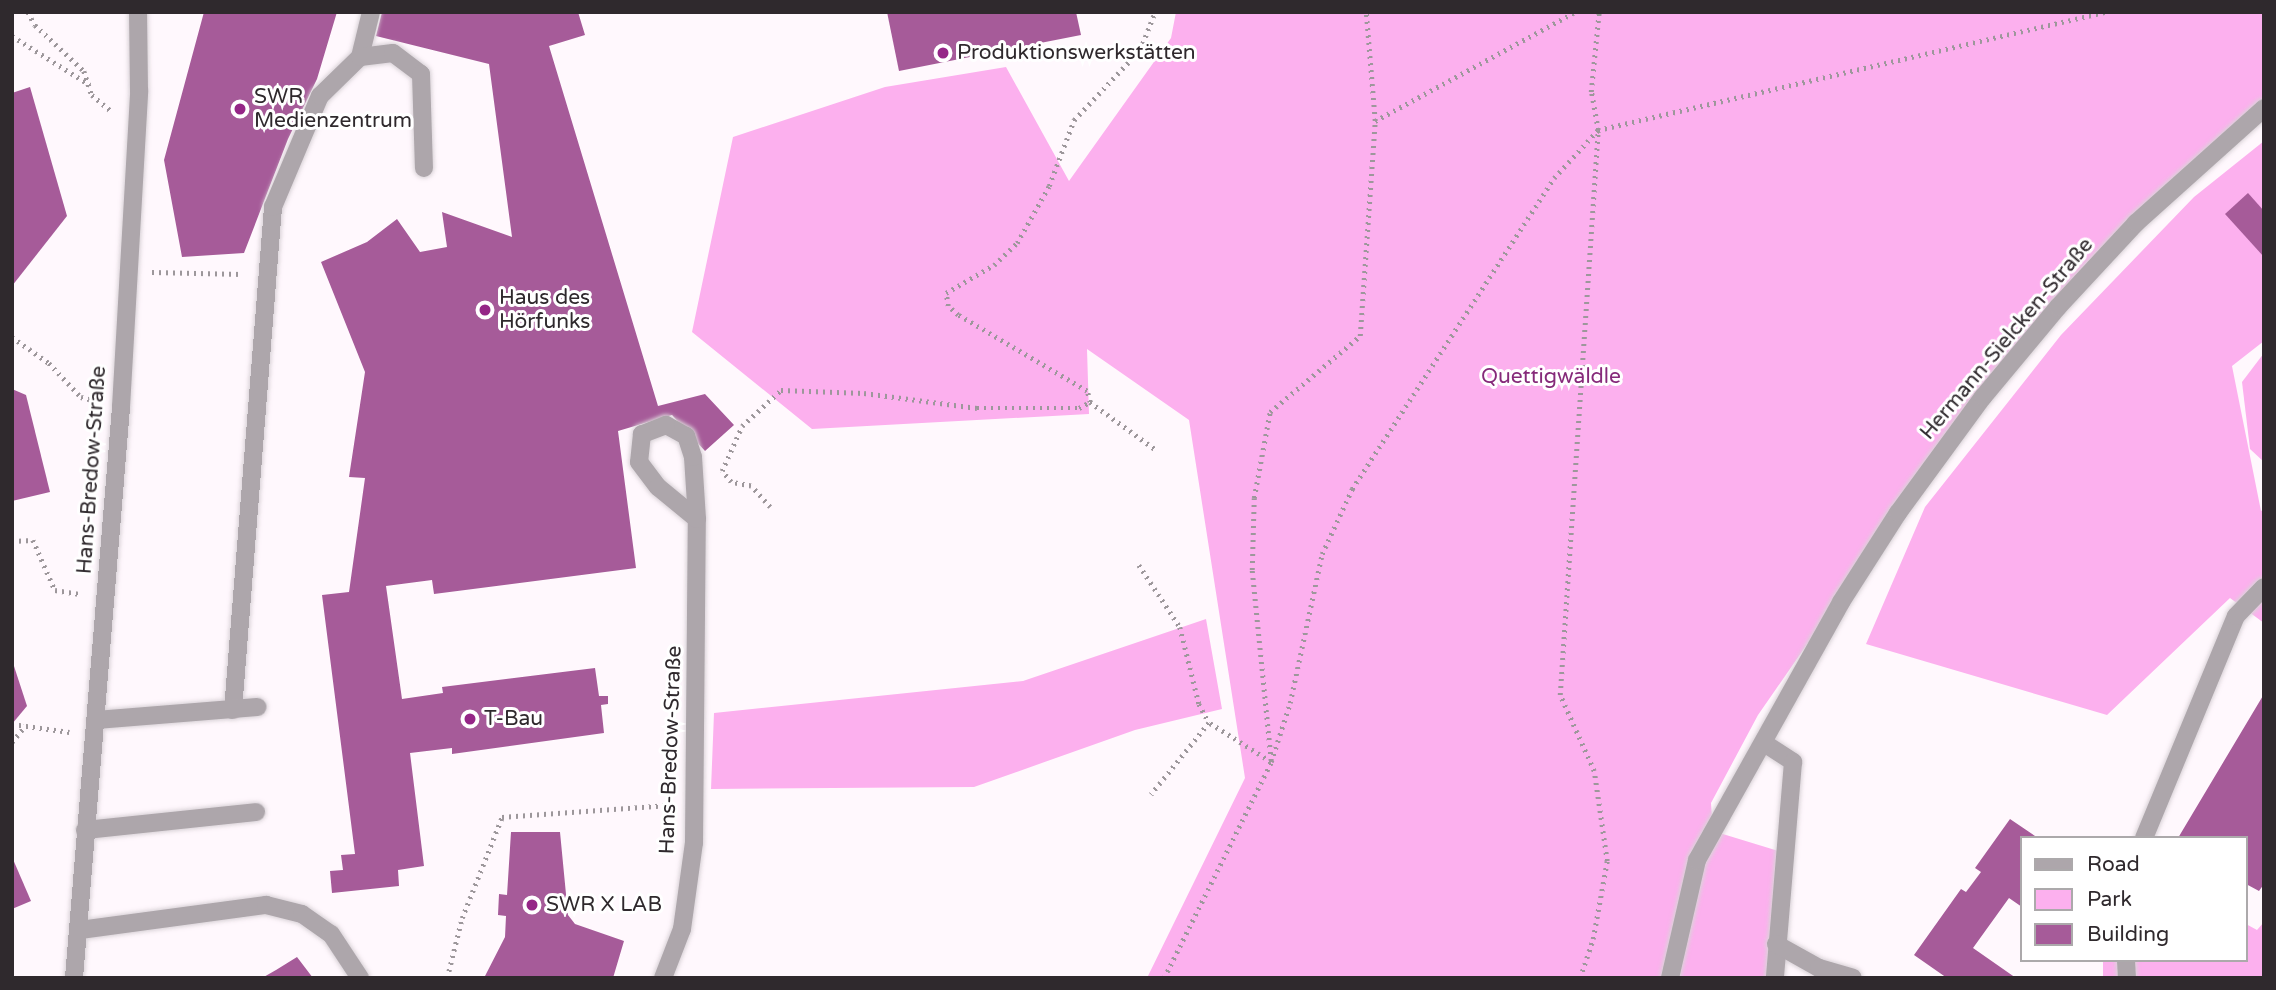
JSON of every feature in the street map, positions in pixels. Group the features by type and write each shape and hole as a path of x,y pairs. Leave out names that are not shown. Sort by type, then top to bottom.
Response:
{"street":[{"name":"Hans-Bredow-Straße","path":"74,978 121,407 136,131 138,12"},
{"path":"233,710 273,208 320,96 360,57 371,12"},
{"path":"360,57 393,53 421,74 424,168"},
{"name":"Hermann-Sielcken-Straße","path":"1670,978 1697,860 1891,524 1983,397 2136,223 2259,117"},
{"name":"Hans-Bredow-Straße","path":"663,978 682,929 695,803 696,519 693,457 686,436 666,425 642,434 639,463 658,488 696,519"},
{"path":"2145,836 2236,616 2264,587"},
{"path":"95,728 257,706"},
{"path":"1764,743 1793,761 1774,978"},
{"path":"85,830 256,812"},
{"path":"80,930 266,905 302,914 331,934 360,978"},
{"path":"1776,944 1819,968 1853,978"}],"path":[{"path":"28,12 35,25 84,71 92,95 136,131"},
{"path":"1155,12 1140,50 1074,120 1049,186 1017,243 994,265 946,293 948,306 958,315 1087,391 1090,402 1155,449"},
{"path":"1271,762 1252,570 1254,498 1270,412 1360,336 1375,121 1366,12"},
{"path":"1375,121 1575,12"},
{"path":"1580,978 1593,939 1607,861 1594,771 1560,695 1598,130 1591,92 1599,12"},
{"path":"1164,978 1271,762 1290,703 1322,554 1352,489 1554,178 1598,130 2105,12"},
{"path":"12,36 91,86"},
{"path":"129,270 267,275"},
{"path":"12,337 49,363 81,397 121,407"},
{"path":"770,507 751,486 731,482 722,471 742,426 780,390 864,393 977,408 1079,408 1090,402"},
{"path":"12,541 33,540 55,590 105,598"},
{"path":"1139,565 1180,627 1199,704 1209,723 1271,762"},
{"path":"1152,795 1209,723"},
{"path":"12,724 95,728"},
{"path":"12,742 25,726"},
{"path":"447,978 462,918 502,817 695,803"}],"green space":[{"name":"Quettigwäldle","path":"1176,12 2264,12 2264,116 2136,223 1898,513 1758,715 1711,803 1713,831 1785,853 1775,978 1147,978 1245,778 1189,420 1087,349 1089,414 812,429 692,332 733,137 885,87 1006,67 1069,181 1171,38"},
{"path":"2264,141 2264,341 2232,366 2261,511 2264,509 2264,623 2230,598 2107,715 1866,644 1925,507 2061,335 2194,197"},
{"path":"2264,353 2264,462 2250,449 2242,382"},
{"path":"1206,619 1222,709 1135,730 974,787 711,789 714,713 1023,681"},
{"path":"2264,922 2264,978 2103,978 2103,962 2248,962 2248,925 2257,930"}],"building":[{"name":"SWR Medienzentrum","path":"204,12 337,12 317,79 288,139 244,253 182,257 164,160"},
{"name":"Haus des Hörfunks","path":"382,12 578,12 585,35 549,46 658,406 705,394 734,425 705,451 672,415 618,431 636,568 434,594 432,580 386,586 402,699 443,693 442,687 595,668 599,696 608,696 608,704 601,705 604,733 452,754 452,748 410,753 424,866 398,870 399,886 332,893 330,871 343,870 341,855 355,854 322,595 349,592 365,478 349,477 365,372 321,262 367,242 397,219 420,252 447,247 442,212 512,237 489,64 376,36"},
{"name":"Produktionswerkstätten","path":"887,12 1076,12 1081,35 899,71"},
{"path":"30,87 67,216 12,286 12,93"},
{"path":"2248,193 2264,211 2264,257 2225,214"},
{"path":"12,389 26,395 50,492 12,501"},
{"path":"12,660 27,706 12,724"},
{"path":"2264,694 2264,884 2259,891 2248,885 2248,836 2179,836"},
{"path":"2010,819 2035,836 2021,836 2021,906 2009,898 1973,948 2016,978 1947,978 1914,955 1961,889 1966,892 1981,872 1975,868"},
{"name":"SWR X LAB","path":"511,832 560,832 568,915 575,924 624,941 613,978 484,978 505,937 506,916 498,915 499,894 507,895"},
{"path":"12,857 31,901 12,909"},
{"path":"297,957 313,978 262,978 276,970"}],"place":[{"name":"Produktionswerkstätten","path":"943,53"},
{"name":"SWR Medienzentrum","path":"240,109"},
{"name":"Haus des Hörfunks","path":"485,310"},
{"name":"T-Bau","path":"470,719"},
{"name":"SWR X LAB","path":"532,905"}]}
